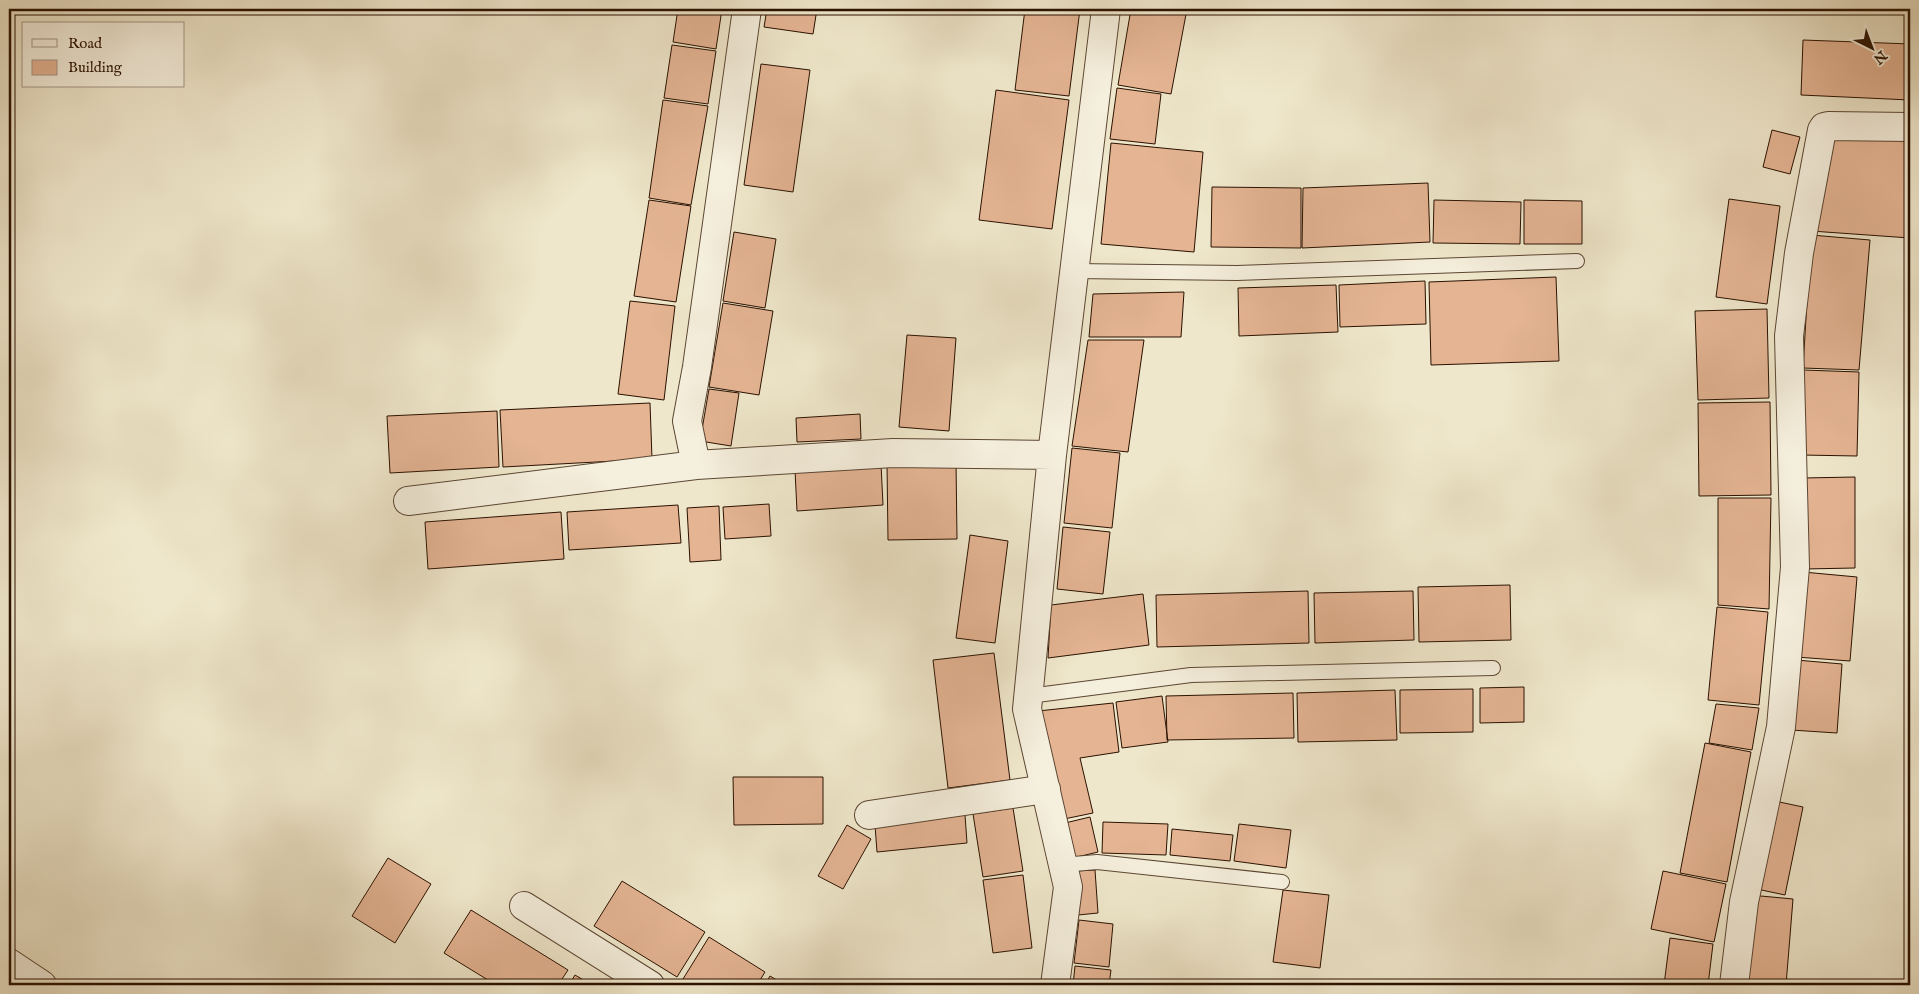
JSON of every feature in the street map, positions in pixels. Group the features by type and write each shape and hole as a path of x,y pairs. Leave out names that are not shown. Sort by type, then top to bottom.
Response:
{"street":[{"path":"696,464 688,420 747,9"},
{"path":"1055,985 1068,887 1027,708 1052,455 1106,9"},
{"path":"1734,985 1744,902 1781,727 1795,567 1789,336 1799,254 1822,130 1828,126 1910,127"},
{"path":"408,501 696,464 893,453 1052,455"},
{"path":"869,815 1046,789"},
{"path":"524,906 650,985"},
{"path":"9,963 42,985"}],"lane":[{"path":"1074,271 1237,273 1577,261"},
{"path":"1029,696 1191,675 1493,668"},
{"path":"1062,865 1097,862 1282,882"}],"building":[{"path":"678,9 722,9 716,49 673,42"},
{"path":"767,9 817,9 813,34 764,27"},
{"path":"1025,9 1080,9 1069,96 1015,90"},
{"path":"1131,9 1187,9 1171,94 1118,85"},
{"path":"1803,40 1910,44 1910,100 1801,95"},
{"path":"672,45 716,51 708,104 664,98"},
{"path":"761,64 810,70 793,192 744,185"},
{"path":"1117,88 1161,94 1155,144 1110,139"},
{"path":"996,90 1069,100 1052,229 979,220"},
{"path":"663,100 708,106 691,205 649,198"},
{"path":"1772,130 1800,137 1790,174 1763,167"},
{"path":"1830,137 1910,141 1910,238 1811,231"},
{"path":"1111,143 1203,152 1194,252 1101,244"},
{"path":"1428,183 1430,242 1302,248 1303,188"},
{"path":"1212,187 1301,188 1301,248 1211,247"},
{"path":"1729,199 1780,206 1767,304 1716,297"},
{"path":"649,200 691,206 676,302 634,296"},
{"path":"1434,200 1521,202 1520,244 1433,243"},
{"path":"1524,200 1582,201 1582,244 1524,244"},
{"path":"734,232 776,239 765,308 723,301"},
{"path":"1811,235 1870,240 1859,370 1803,368"},
{"path":"1556,277 1559,361 1431,365 1429,282"},
{"path":"1425,281 1426,324 1340,327 1339,285"},
{"path":"1336,285 1338,332 1239,336 1238,288"},
{"path":"1184,292 1181,337 1089,337 1093,294"},
{"path":"630,301 675,306 664,400 618,394"},
{"path":"723,303 773,311 759,395 709,387"},
{"path":"1767,309 1769,398 1698,400 1695,311"},
{"path":"907,335 956,338 949,431 899,427"},
{"path":"1088,340 1144,340 1128,452 1072,446"},
{"path":"1803,370 1859,372 1857,456 1801,455"},
{"path":"709,389 739,393 731,446 700,441"},
{"path":"1770,402 1771,495 1699,496 1698,403"},
{"path":"650,403 652,459 503,467 500,410"},
{"path":"497,411 499,467 390,473 387,416"},
{"path":"860,414 861,439 797,442 796,418"},
{"path":"1072,448 1120,453 1112,528 1064,523"},
{"path":"956,461 957,539 888,540 887,463"},
{"path":"881,464 883,505 797,511 795,470"},
{"path":"1855,477 1855,568 1803,569 1803,478"},
{"path":"1718,498 1771,498 1769,609 1718,605"},
{"path":"769,504 771,536 725,539 723,507"},
{"path":"678,505 681,543 569,550 567,512"},
{"path":"719,506 721,560 690,562 687,508"},
{"path":"561,512 564,559 428,569 425,522"},
{"path":"1063,527 1110,532 1103,594 1057,589"},
{"path":"970,535 1008,541 995,643 956,638"},
{"path":"1803,572 1857,577 1850,661 1796,657"},
{"path":"1510,585 1511,640 1419,642 1418,587"},
{"path":"1308,591 1309,643 1157,647 1156,595"},
{"path":"1413,591 1414,640 1315,643 1314,593"},
{"path":"1143,594 1149,645 1048,658 1051,605"},
{"path":"1717,607 1768,612 1759,705 1708,700"},
{"path":"994,653 1010,780 948,788 933,660"},
{"path":"1796,660 1842,664 1837,733 1791,730"},
{"path":"1524,687 1524,722 1480,723 1480,688"},
{"path":"1473,689 1473,732 1400,733 1400,690"},
{"path":"1395,690 1397,740 1298,742 1297,693"},
{"path":"1293,693 1294,738 1167,740 1166,696"},
{"path":"1162,696 1168,742 1122,748 1116,702"},
{"path":"1113,703 1119,752 1080,758 1093,813 1064,819 1038,711"},
{"path":"1716,704 1759,708 1752,750 1709,743"},
{"path":"1705,743 1751,752 1727,882 1680,873"},
{"path":"733,777 823,777 823,824 734,825"},
{"path":"1770,800 1803,807 1785,895 1752,888"},
{"path":"1013,808 1023,871 983,877 973,814"},
{"path":"965,815 967,843 877,852 875,825"},
{"path":"1090,817 1098,852 1073,858 1065,823"},
{"path":"1103,822 1168,824 1166,855 1102,853"},
{"path":"1239,824 1291,830 1286,868 1234,861"},
{"path":"847,825 871,839 843,889 818,876"},
{"path":"1172,829 1233,835 1230,861 1170,855"},
{"path":"388,858 431,884 395,943 352,916"},
{"path":"1095,870 1098,913 1078,915 1075,871"},
{"path":"1663,871 1726,884 1714,942 1651,929"},
{"path":"1023,875 1032,948 993,953 983,880"},
{"path":"622,881 705,932 677,977 594,926"},
{"path":"1283,890 1329,895 1320,968 1273,962"},
{"path":"1750,895 1793,899 1786,985 1743,985"},
{"path":"471,910 568,970 558,985 496,985 444,953"},
{"path":"1079,920 1113,924 1109,967 1074,963"},
{"path":"709,937 765,972 757,985 692,985 683,979"},
{"path":"1670,938 1713,944 1708,985 1664,985"},
{"path":"1075,966 1111,970 1109,985 1073,985"},
{"path":"575,975 592,985 569,985"},
{"path":"770,976 785,985 765,985"}]}
